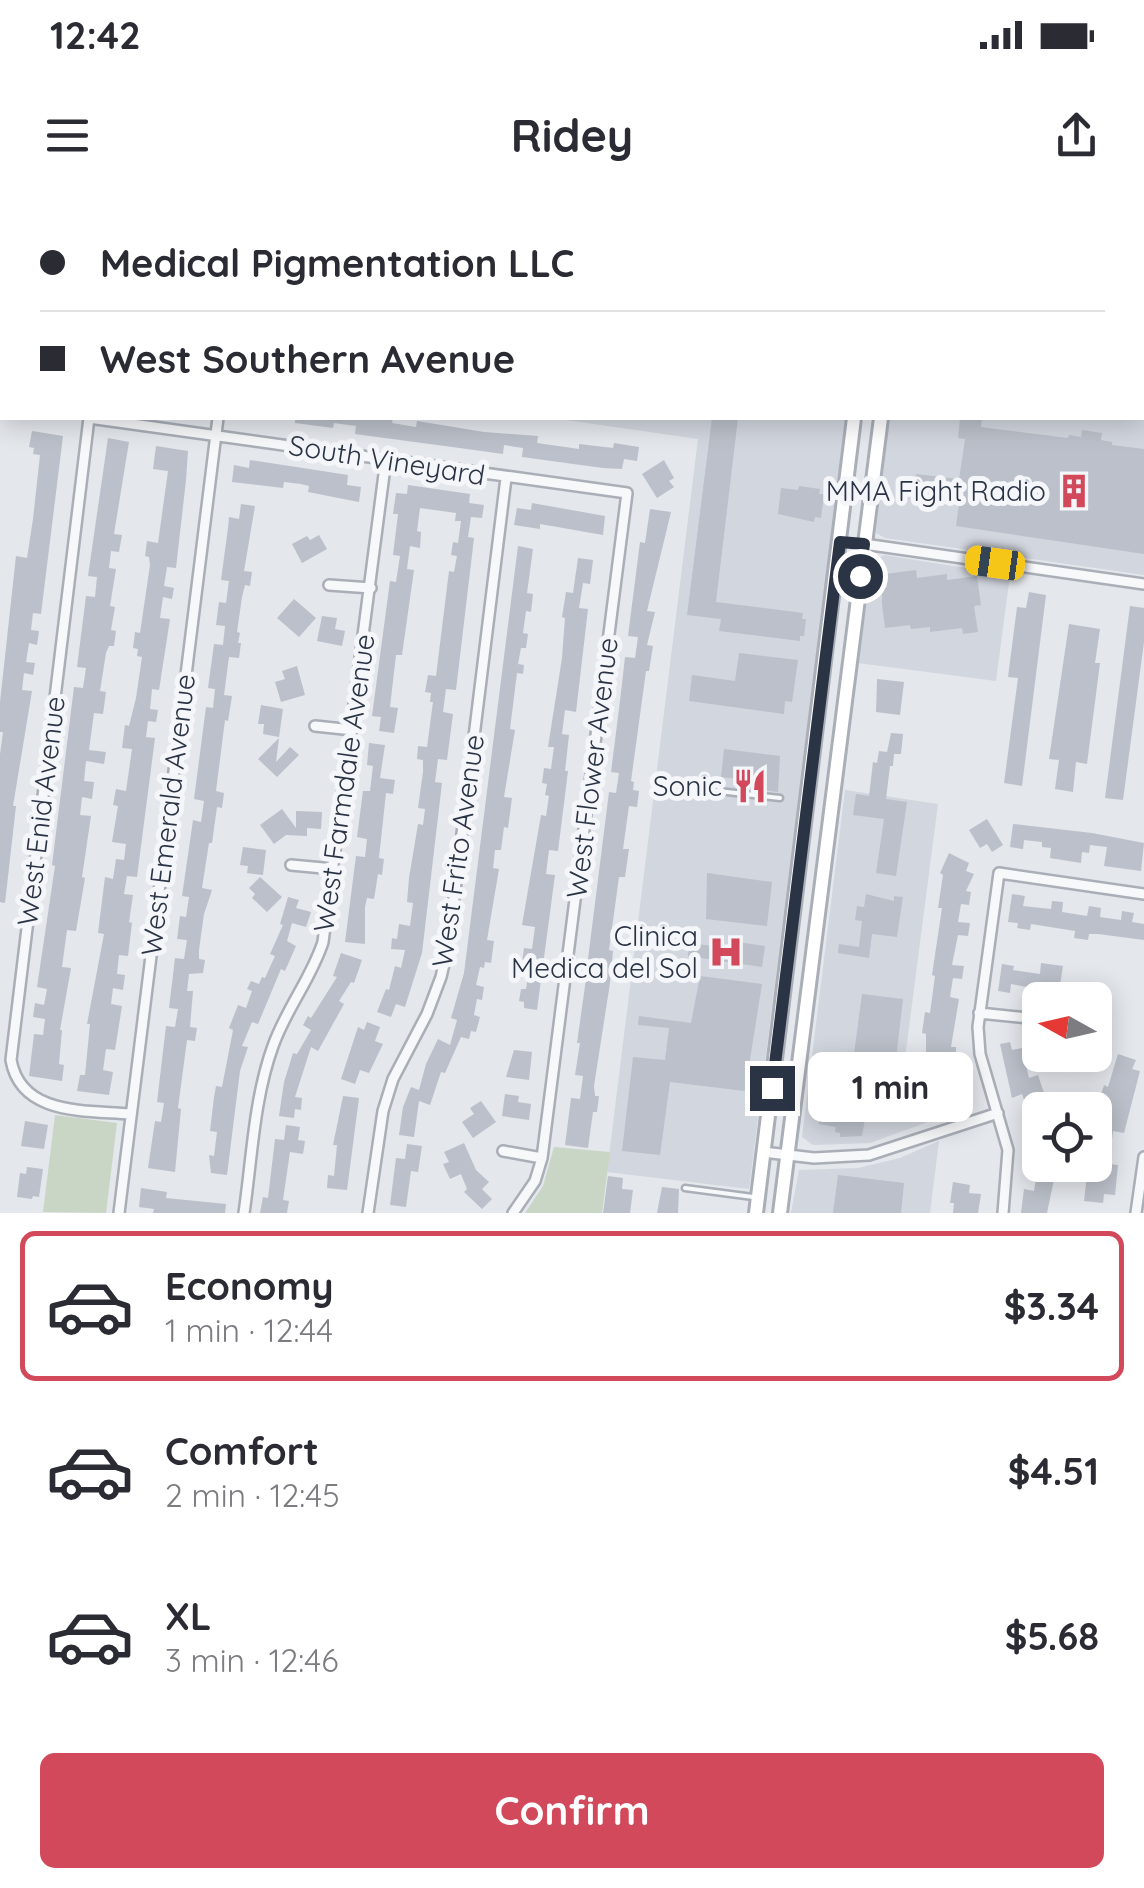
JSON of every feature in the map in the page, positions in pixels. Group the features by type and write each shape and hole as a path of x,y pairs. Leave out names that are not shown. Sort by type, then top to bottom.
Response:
{"main road":[{"path":"756,1213 854,420"},
{"path":"780,1213 881,420"}],"street":[{"name":"West Enid Avenue","path":"89,420 11,1060 14,1076 37,1101 57,1107 130,1114"},
{"name":"South Vineyard","path":"104,420 627,493"},
{"name":"West Emerald Avenue","path":"119,1213 218,420"},
{"name":"West Farmdale Avenue","path":"244,1213 265,1070 279,1030 324,942 386,459"},
{"name":"West Frito Avenue","path":"368,1213 383,1111 394,1079 427,1014 448,948 506,478"},
{"name":"West Flower Avenue","path":"513,1213 534,1181 542,1158 627,493"},
{"path":"864,544 1144,584"},
{"path":"329,584 371,588"},
{"path":"315,726 353,730"},
{"path":"291,865 334,869"},
{"path":"1003,1213 1008,1150 980,1054 979,1013 999,872 1144,894"},
{"path":"979,1013 1022,1017"},
{"path":"764,1152 869,1155 998,1113"},
{"path":"503,1151 542,1158"},
{"path":"1136,1213 1144,1156"}],"lane":[{"path":"840,542 864,544"},
{"path":"710,790 780,798"},
{"path":"685,1188 758,1198"}],"shaded area":[{"path":"566,420 846,420 749,1189 607,1172 698,439"},
{"path":"889,420 1144,420 1144,575 885,538 876,533"},
{"path":"884,555 1010,575 996,681 858,663 873,561"},
{"path":"845,790 938,804 904,1066 933,1120 870,1143 813,1145 802,1137"},
{"path":"939,1141 930,1213 791,1213 799,1170 858,1168 900,1158"}],"green space":[{"path":"55,1115 117,1123 106,1213 43,1212"},
{"path":"554,1147 610,1152 602,1213 525,1213 543,1186"}],"building":[{"path":"393,420 392,423 416,427 417,421 538,436 537,443 579,449 579,444 639,447 637,461 624,459 622,469 603,468 522,457 523,448 504,445 503,454 355,434 356,426 334,423 333,428 295,423"},
{"path":"712,420 738,420 716,602 803,613 804,636 800,636 800,641 719,631 721,619 687,615"},
{"path":"960,420 982,420 981,427 1068,438 1081,437 1082,430 1102,433 1101,440 1112,445 1144,449 1144,554 956,526 959,503 913,497 916,474 959,479 965,439 958,438"},
{"path":"32,431 63,436 41,614 33,613 31,630 39,631 37,645 29,643 26,662 35,663 33,675 24,673 22,690 32,691 13,806 5,903 0,902 0,702 16,556 27,558 33,519 40,455 33,454 34,448 29,447"},
{"path":"108,438 129,442 114,534 122,535 119,552 111,551 109,568 116,569 110,606 115,607 111,630 116,631 114,646 109,646 106,653 100,691 106,692 103,714 94,713 89,750 106,752 104,764 86,761 84,781 94,782 92,799 82,797 80,815 91,816 82,877 85,878 76,931 67,930 62,967 71,968 60,1030 62,1081 29,1076 34,1034 43,1035 45,1019 33,1017 35,1003 44,1005 47,989 37,987 55,866 52,865 74,687 83,688 86,668 77,667 86,596 95,597 97,577 88,576"},
{"path":"156,446 188,451 186,480 176,568 167,567 164,586 174,588 172,599 163,597 160,618 170,619 159,690 152,689 150,709 158,710 156,722 148,721 146,737 155,738 137,877 127,876 124,894 133,895 129,922 132,923 128,956 119,955 117,974 125,975 123,990 113,988 111,1004 122,1006 115,1050 106,1049 103,1070 113,1072 109,1095 77,1091 80,1075 85,1075 87,1024 104,934 98,933 105,877 113,879 116,859 124,860 126,844 112,842 118,806 113,805 116,789 126,791 132,749 122,748 142,657 133,648 135,632 140,633 150,565 149,557 145,556 147,541 158,543 168,471 153,469"},
{"path":"250,460 348,475 347,485 361,487 359,502 308,492 309,486 301,484 284,482 283,488 232,482 234,465 249,468"},
{"path":"664,460 674,478 669,481 674,487 657,498 642,474"},
{"path":"408,485 470,494 469,503 484,505 482,518 471,517 468,537 474,538 456,690 446,689 443,712 453,714 447,760 438,759 435,782 442,783 422,953 405,1007 396,1004 391,1017 377,1012 386,989 389,990 395,966 401,968 405,950 391,949 392,938 397,939 399,924 410,926 413,903 407,902 409,878 418,824 423,825 425,809 418,808 423,760 417,759 418,746 427,747 433,702 431,693 425,692 428,675 436,676 449,571 454,572 457,556 451,555 453,542 458,543 461,521 455,521 456,513 420,508 420,548 410,546 407,569 414,570 402,655 396,655 390,707 398,708 394,733 379,731 381,717 372,716 390,581 396,582 400,556 393,555 398,514 393,514 396,493 407,494"},
{"path":"799,486 820,489 819,494 824,494 821,518 815,517 814,522 778,514 781,488 798,490"},
{"path":"532,503 605,516 603,535 540,524 540,529 514,525 517,508 531,510"},
{"path":"241,504 255,506 244,571 252,572 250,586 245,585 242,597 237,632 241,643 239,658 229,657 224,695 232,696 216,791 224,793 222,808 217,807 202,888 212,890 199,950 199,959 205,960 203,973 189,974 187,991 193,991 190,1027 197,1028 195,1041 187,1040 175,1172 148,1168 155,1121 161,1122 164,1103 157,1102 166,1026 175,1027 178,1009 169,1008 175,958 184,959 187,940 177,939 180,916 186,917 189,897 182,896 193,820 201,822 204,801 194,799 206,707 213,708 215,689 208,688 214,644 223,645 225,626 216,625 219,602 226,603 229,581 221,580 229,517 239,519"},
{"path":"650,509 671,512 647,611 655,612 647,645 653,646 631,781 633,790 639,791 637,807 629,806 623,849 629,849 625,877 619,877 609,950 613,951 610,983 594,1086 595,1096 599,1096 588,1148 565,1145 571,1098 580,1099 583,1076 575,1075 577,1043 586,979 595,981 598,960 588,959 609,792 616,793 619,773 611,772 625,657 635,658 638,637 628,636 640,542 645,543"},
{"path":"319,535 327,549 302,563 292,544"},
{"path":"518,546 533,549 527,593 533,594 531,612 526,611 526,648 521,648 518,664 524,665 523,674 517,673 510,729 515,730 504,797 512,798 508,828 504,827 501,850 495,850 493,868 499,869 487,940 494,941 491,963 480,967 476,985 484,987 474,1015 480,1017 476,1032 471,1031 469,1039 461,1037 445,1073 441,1072 430,1105 419,1101 414,1137 399,1135 411,1087 419,1090 438,1039 450,1045 457,1020 451,1018 464,973"},
{"path":"578,558 593,560 590,584 583,583 579,608 588,609 576,712 565,710 562,734 569,735 568,771 558,851 549,850 546,874 555,875 537,1010 524,1008 524,1002 519,1001 529,971 521,970 524,948 532,949 535,927 522,925 541,815 546,816 549,796 545,795 547,784 542,783 544,768 551,769 554,747 548,747 562,658 562,617 566,592 573,593"},
{"path":"916,570 917,578 977,576 981,605 974,606 978,632 963,634 962,628 930,632 930,627 911,629 910,625 885,628 885,574"},
{"path":"1029,592 1046,595 1022,786 1004,783 1018,678 1008,677 1017,607 1026,608"},
{"path":"294,599 316,618 299,637 277,618"},
{"path":"1130,606 1144,608 1144,642 1123,800 1105,798"},
{"path":"322,616 337,618 335,629 345,631 342,646 317,641"},
{"path":"1069,624 1100,629 1095,663 1100,663 1087,764 1076,762 1073,792 1055,789 1059,760 1049,759"},
{"path":"739,653 798,660 792,702 785,701 784,714 689,701 692,675 735,681"},
{"path":"297,666 305,695 281,702 275,682 285,679 282,671"},
{"path":"877,679 904,682 900,715 876,712"},
{"path":"261,705 283,709 279,737 263,734 264,724 258,724"},
{"path":"891,733 903,734 901,754 894,754 890,766 886,799 907,802 896,876 876,873 884,819 853,815 856,794 869,796 873,762 877,763 879,751 887,752"},
{"path":"279,738 276,762 290,747 299,755 277,777 258,759"},
{"path":"369,743 385,745 380,778 395,780 393,794 386,793 379,858 384,859 382,875 378,874 374,899 367,898 365,907 365,944 345,942 356,856 365,857 367,839 357,837 363,791 370,791 373,766 367,765"},
{"path":"724,749 780,756 778,792 737,787 738,779 721,777"},
{"path":"282,809 296,828 296,811 322,812 321,829 307,828 307,836 286,835 274,844 260,825"},
{"path":"987,819 1003,845 992,852 987,844 980,848 969,830"},
{"path":"1013,824 1144,843 1141,871 1104,866 1107,847 1090,845 1089,853 1082,852 1081,863 1050,858 1051,848 1042,847 1042,842 1024,840 1023,849 1010,847"},
{"path":"243,847 266,850 263,875 247,873 248,866 240,865"},
{"path":"949,853 969,863 966,871 974,874 966,891 971,892 969,905 961,904 958,922 970,923 968,936 958,935 952,965 964,966 962,979 953,978 950,997 959,999 951,1047 956,1047 956,1059 947,1059 948,1068 926,1068 926,1034 922,1033 925,1012 930,1013 935,976 932,975 942,908 938,908 943,875 940,873"},
{"path":"707,873 772,882 767,926 706,919"},
{"path":"260,877 282,897 267,912 252,898 255,894 249,888"},
{"path":"866,894 894,901 894,896 903,897 897,937 872,934 869,958 838,953 839,944 859,947 862,921 855,920 857,906 864,907"},
{"path":"1012,894 1025,896 1023,906 1051,909 1052,901 1063,902 1062,912 1087,916 1089,906 1101,908 1100,917 1121,920 1122,911 1134,913 1132,922 1144,924 1144,940 1089,934 1088,940 1074,938 1075,931 1031,924 1030,930 1017,928 1018,923 1008,922"},
{"path":"288,897 299,900 296,908 311,912 306,927 292,923 287,941 296,946 285,971 281,969 258,1024 252,1022 242,1046 248,1047 240,1071 227,1175 211,1173 209,1155 214,1156 217,1132 210,1131 214,1097 216,1086 222,1087 233,1030 229,1028 238,1005 246,1008 251,981 259,984 265,978 275,956 270,954 283,925 280,924"},
{"name":"Clinica Medica del Sol","path":"737,942 765,946 762,967 688,956 689,943 736,949"},
{"path":"341,953 362,960 354,983 339,1001 344,1004 318,1051 311,1047 295,1097 302,1098 301,1110 295,1109 294,1118 279,1116 293,1053 297,1054 311,1030 303,1025 337,977 333,976"},
{"path":"1041,963 1063,966 1060,982 1022,982 1022,986 1011,984 1010,993 998,991 1002,964 1014,966 1013,970 1040,974"},
{"path":"700,976 762,984 745,1091 670,1082 660,1155 622,1151 633,1057 665,1060 669,1028 638,1025 639,1016 691,1023"},
{"path":"862,994 903,999 896,1059 854,1054"},
{"path":"367,1022 380,1027 375,1041 383,1044 369,1073 360,1070 355,1084 341,1079 358,1027 364,1030"},
{"path":"1010,1042 1012,1050 1022,1048 1022,1072 1028,1072 1029,1078 1038,1075 1044,1092 1022,1092 1012,1098 1000,1044"},
{"path":"514,1050 532,1052 529,1080 506,1077"},
{"path":"1118,1054 1136,1060 1132,1069 1140,1071 1124,1133 1113,1131 1112,1139 1112,1092 1102,1092 1104,1085 1108,1087"},
{"path":"830,1081 856,1084 855,1090 873,1092 873,1115 870,1114 870,1120 865,1119 862,1136 840,1137 836,1127 819,1124 818,1104 822,1104 822,1098 827,1099"},
{"path":"953,1083 954,1091 964,1089 967,1099 940,1105 938,1099 932,1101 929,1088"},
{"path":"505,1094 519,1096 518,1102 531,1104 529,1120 502,1116"},
{"path":"343,1096 359,1098 347,1190 327,1188 328,1175 334,1176 337,1145 333,1145"},
{"path":"481,1101 496,1122 473,1138 462,1122 474,1114 470,1108"},
{"path":"25,1121 48,1125 44,1149 21,1146"},
{"path":"286,1125 300,1127 298,1140 305,1141 303,1154 290,1152 283,1200 289,1201 287,1213 260,1213 263,1197 268,1198 275,1139 284,1140"},
{"path":"464,1143 476,1170 489,1182 482,1189 492,1199 482,1209 464,1192 467,1189 461,1174 450,1179 443,1164 449,1162 444,1152"},
{"path":"407,1144 422,1146 418,1172 411,1171 406,1207 390,1205 396,1158 405,1159"},
{"path":"1112,1164 1118,1165 1115,1195 1104,1194 1103,1203 1084,1201 1086,1182 1112,1182"},
{"path":"27,1167 43,1169 39,1197 32,1199 17,1197 20,1173 26,1174"},
{"path":"838,1175 904,1183 901,1213 833,1213"},
{"path":"608,1176 623,1178 622,1189 633,1190 630,1213 603,1213"},
{"path":"953,1182 970,1185 969,1193 981,1194 978,1213 953,1213"},
{"path":"1035,1182 1053,1182 1047,1213 1021,1213 1024,1189 1034,1191"},
{"path":"662,1187 679,1189 678,1213 657,1213"},
{"path":"141,1188 167,1192 166,1198 226,1204 225,1213 153,1213 154,1209 139,1207"}],"place":[{"name":"MMA Fight Radio","path":"1074,491"},
{"name":"Sonic","path":"750,786"},
{"name":"Clinica Medica del Sol","path":"726,952"}],"route":[{"path":"772,1088 840,542 864,544 860,576"}]}
